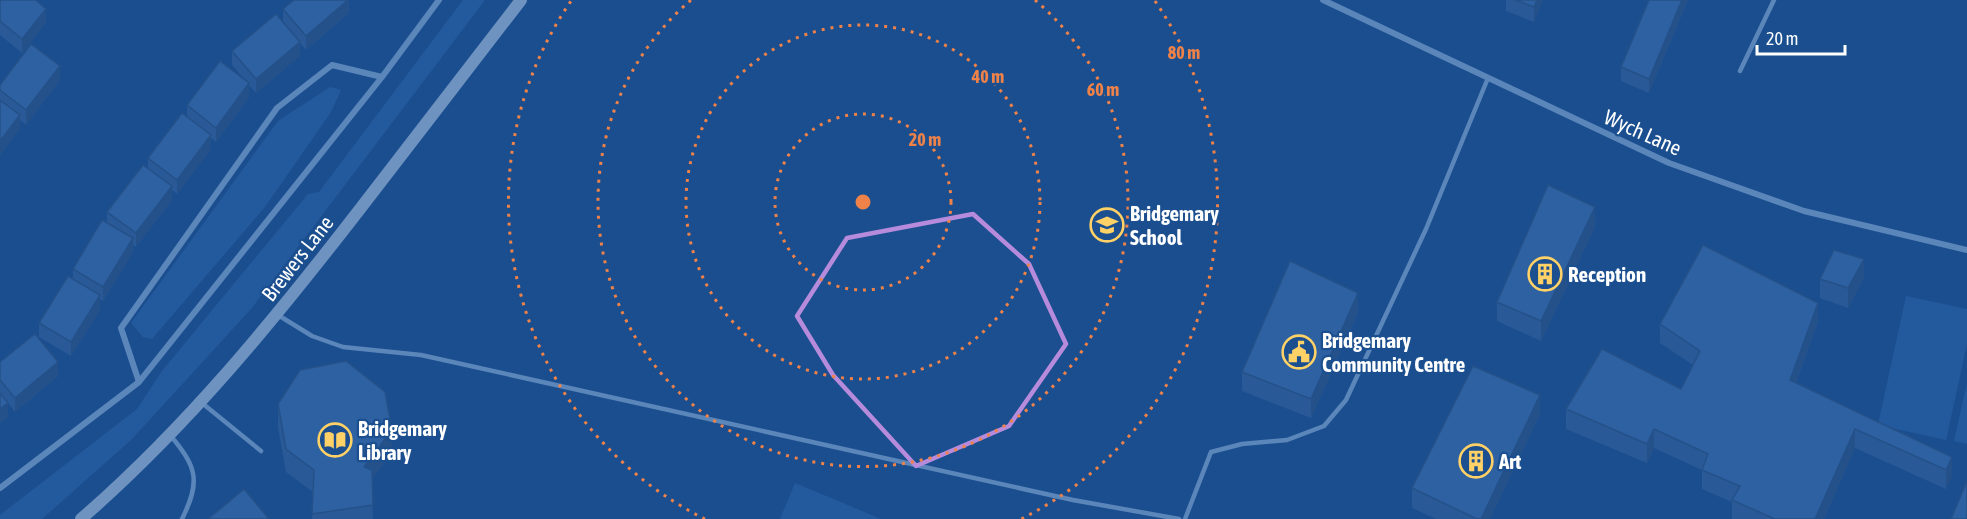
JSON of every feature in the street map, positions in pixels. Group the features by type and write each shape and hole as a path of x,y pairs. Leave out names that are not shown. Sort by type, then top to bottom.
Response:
{"street":[{"path":"0,488 139,382 382,77 439,0"},
{"name":"Brewers Lane","path":"81,519 122,484 202,402 278,315 521,0"},
{"name":"Wych Lane","path":"1323,0 1669,164 1804,211 1967,250"},
{"path":"139,382 121,328 277,108 332,65 382,77"}],"lane":[{"path":"1740,70 1774,0"},
{"path":"1185,519 1211,452 1242,444 1287,440 1324,426 1346,400 1426,229 1488,78"},
{"path":"278,315 312,336 343,347 432,357 1073,500 1179,519"},
{"path":"202,402 261,451"},
{"path":"170,435 188,456 195,471 193,497 182,519"}],"highlighted area":[{"path":"973,214 1029,264 1066,344 1009,426 916,466 833,375 797,316 847,238"}],"shaded area":[{"path":"463,0 485,0 251,309 132,439 42,519 0,519 0,515 137,409 162,371 308,194 319,192"},
{"path":"330,87 341,90 331,112 265,207 152,339 143,337 131,323 278,121"},
{"path":"1906,296 1967,309 1967,344 1946,440 1878,425"},
{"path":"1967,383 1967,444 1954,441"},
{"path":"795,483 881,519 780,519"}],"building":[{"path":"0,0 36,0 46,9 22,39 0,21"},
{"path":"294,0 348,0 306,36 283,9"},
{"path":"1515,0 1537,0 1534,7"},
{"path":"1649,0 1682,0 1649,79 1621,67"},
{"path":"276,14 300,42 256,79 232,51"},
{"path":"31,44 60,66 26,110 0,90 0,85"},
{"path":"220,61 249,83 216,128 187,105"},
{"path":"0,100 20,115 0,141"},
{"path":"182,113 211,135 177,180 148,158"},
{"path":"143,165 172,186 136,233 107,212"},
{"name":"Reception","path":"1548,185 1595,207 1541,321 1497,302"},
{"path":"102,220 133,238 103,287 73,269"},
{"path":"1703,245 1818,303 1790,380 1952,457 1946,470 1855,429 1815,519 1775,519 1732,500 1740,486 1702,470 1708,454 1654,429 1647,444 1566,409 1602,349 1681,389 1700,351 1660,324"},
{"path":"1834,250 1864,259 1848,288 1820,279"},
{"name":"Bridgemary Community Centre","path":"1290,261 1358,293 1311,399 1242,372"},
{"path":"68,276 100,295 71,342 39,323"},
{"path":"35,334 58,362 15,398 0,380 0,362"},
{"name":"Bridgemary Library","path":"346,361 385,392 392,430 364,467 372,470 373,505 312,514 314,470 286,449 278,404 300,370"},
{"name":"Art","path":"1473,366 1540,395 1481,519 1412,488"},
{"path":"0,393 8,403 0,409"},
{"path":"1967,481 1967,519 1951,519"},
{"path":"244,489 269,519 208,519"}],"place":[{"name":"Bridgemary School","path":"1107,225"},
{"name":"Reception","path":"1545,274"},
{"name":"Bridgemary Community Centre","path":"1299,352"},
{"name":"Bridgemary Library","path":"335,440"},
{"name":"Art","path":"1476,461"}]}
